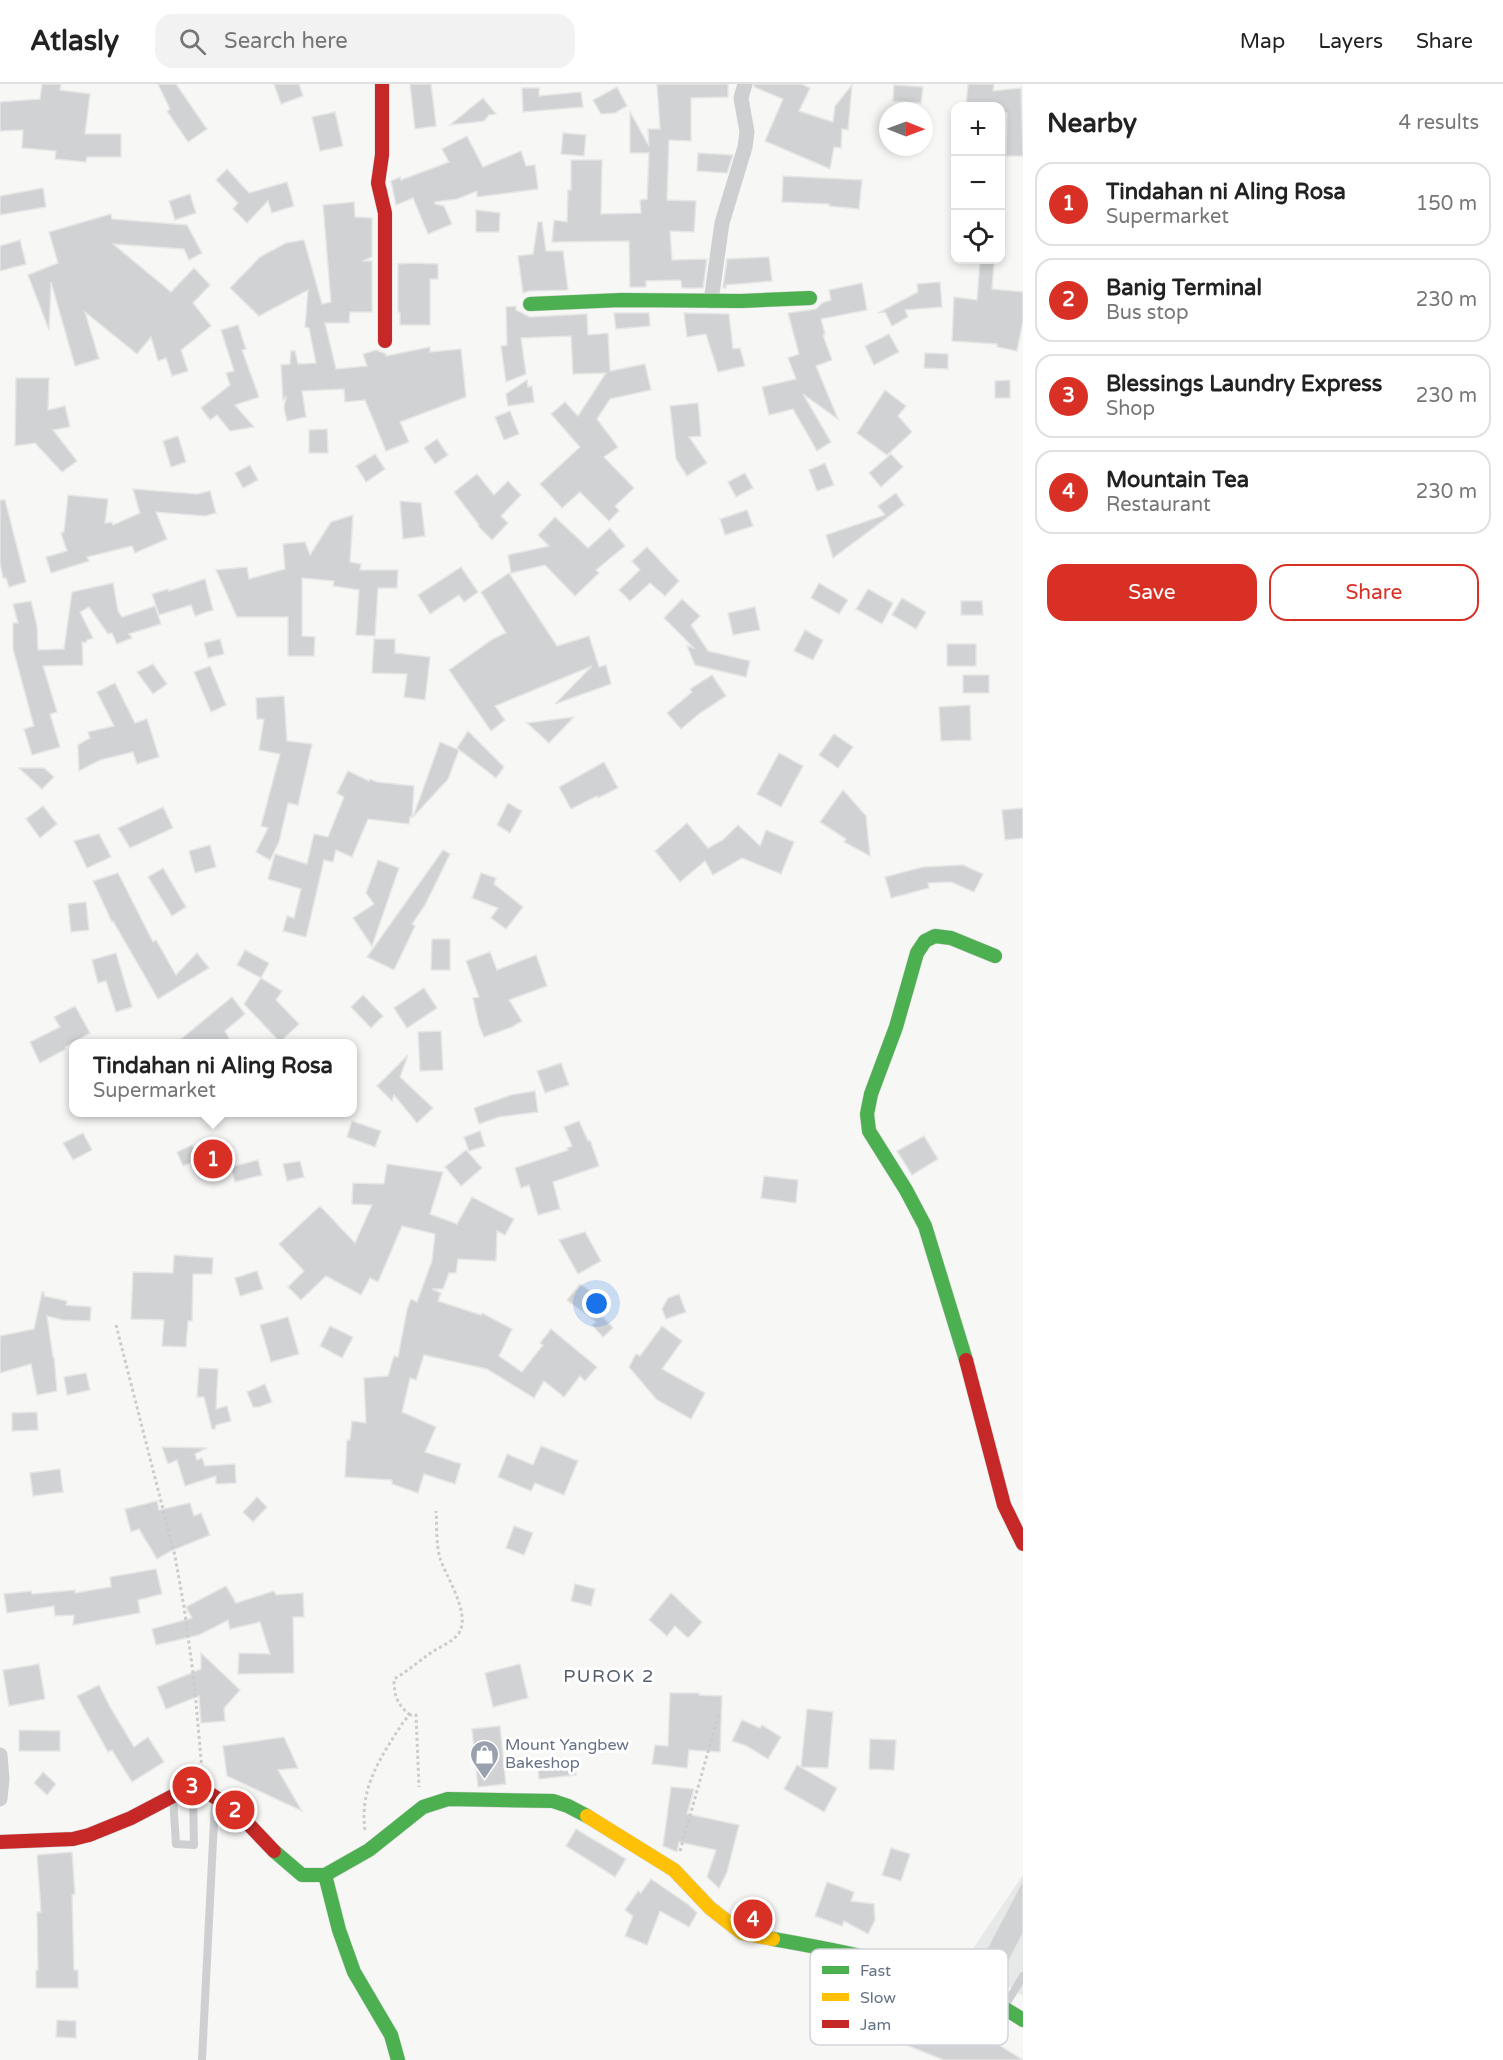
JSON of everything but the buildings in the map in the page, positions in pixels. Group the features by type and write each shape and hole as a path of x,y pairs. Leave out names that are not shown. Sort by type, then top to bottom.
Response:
{"street":[{"path":"382,84 382,155 378,183 385,213 385,341"},
{"path":"711,301 722,223 745,147 747,132 741,98 745,84"},
{"path":"530,304 621,300 711,301 810,298"},
{"path":"995,956 951,938 935,936 925,940 917,953 896,1027 871,1095 867,1114 869,1131 906,1190 925,1226 967,1362 1004,1505 1023,1544"},
{"path":"0,1755 2,1779 0,1799"},
{"path":"0,1842 73,1839 131,1818 173,1796 204,1793 235,1809 273,1850 302,1875 326,1875 369,1850 423,1808 448,1799 553,1801 586,1816 674,1870 710,1908 741,1933 836,1949"},
{"path":"326,1875 339,1930 354,1971 391,2035 398,2060"},
{"path":"1008,2011 1023,2020"}],"lane":[{"path":"173,1796 176,1844 194,1845 204,1793"},
{"path":"202,2060 204,1793"},
{"path":"1008,2001 1023,1976"}],"path":[{"path":"116,1325 179,1576 194,1680 204,1793"},
{"path":"423,1808 419,1798 416,1715 410,1715 397,1703 394,1679 454,1639 460,1631 461,1615 453,1586 440,1558 436,1511"},
{"path":"674,1870 719,1713"},
{"path":"369,1850 363,1813 372,1772 410,1715"}],"shaded area":[{"path":"1023,1875 1023,1996 1008,1986 1008,1949 973,1949"}],"traffic: fast":[{"path":"530,304 621,300 741,301 810,298"},
{"path":"966,1360 925,1226 906,1190 869,1131 867,1114 871,1094 896,1027 917,953 925,941 935,936 951,938 995,956"},
{"path":"274,1851 302,1875 325,1875 369,1850 423,1807 448,1799 553,1801 587,1816"},
{"path":"325,1875 339,1930 354,1972 391,2035 398,2060"},
{"path":"773,1939 827,1949"},
{"path":"1008,2011 1023,2020"}],"traffic: slow":[{"path":"587,1816 674,1870 710,1908 742,1933 773,1939"}],"traffic: jam":[{"path":"382,84 382,155 378,183 385,213 385,341"},
{"path":"966,1360 1004,1505 1023,1544"},
{"path":"0,1842 73,1839 89,1835 131,1818 173,1796 204,1790 235,1810 274,1851"}],"place":[{"name":"Tindahan ni Aling Rosa","path":"213,1159"},
{"name":"Mount Yangbew Bakeshop","path":"484,1780"},
{"name":"Blessings Laundry Express","path":"192,1786"},
{"name":"Banig Terminal","path":"235,1810"},
{"name":"Mountain Tea","path":"753,1919"}],"district":[{"name":"PUROK 2","path":"609,1676"}]}
